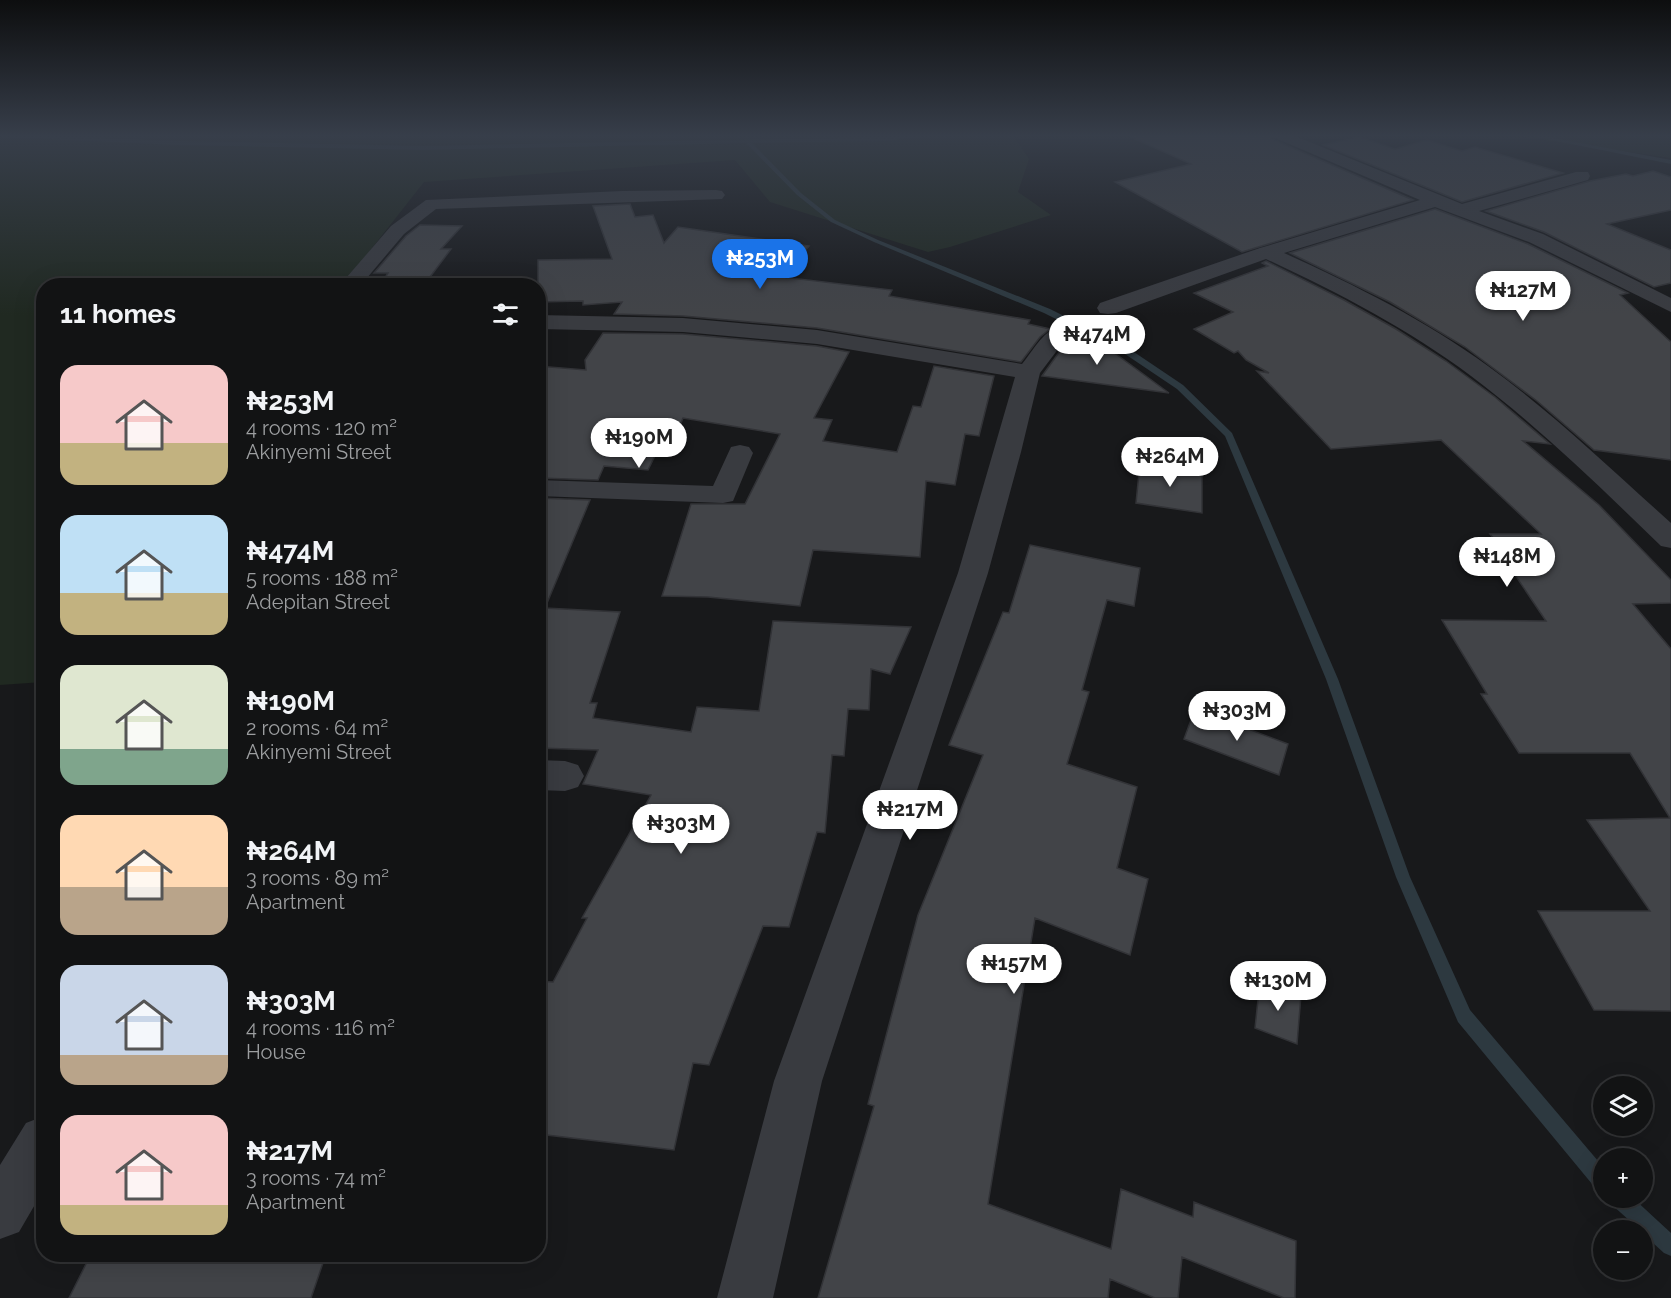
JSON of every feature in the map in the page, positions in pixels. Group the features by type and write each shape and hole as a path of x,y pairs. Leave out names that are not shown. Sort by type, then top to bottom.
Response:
{"street":[{"path":"356,278 376,252 414,214 432,204 622,196 716,195"},
{"path":"1421,195 1536,238 1671,306"},
{"path":"1462,210 1516,195"},
{"path":"1108,308 1267,252 1436,201"},
{"path":"1267,252 1382,309 1450,350 1570,446 1671,539"},
{"path":"546,324 683,325 816,337 1028,372"},
{"path":"745,1298 798,1081 973,573 1008,452 1028,372 1060,332"},
{"path":"546,488 723,495 740,453"},
{"path":"0,1213 36,1154"}],"shaded area":[{"path":"0,195 414,195 349,278 36,278 36,682 0,685"},
{"path":"764,195 1022,195 1051,215 928,252 770,202"}],"building":[{"path":"1138,195 1400,195 1413,200 1242,252"},
{"path":"1444,195 1488,195 1462,202"},
{"path":"1543,195 1671,195 1671,210 1607,224 1671,250 1671,283 1654,287 1544,232 1486,211"},
{"path":"630,204 635,217 653,215 664,243 678,227 809,246 782,277 892,290 889,296 1030,320 1028,324 1050,329 1040,337 1021,362 817,328 683,316 614,314 622,302 583,305 583,301 546,302 546,278 538,278 538,260 612,259 593,206"},
{"path":"1435,209 1528,244 1628,293 1620,295 1671,342 1671,460 1594,450 1537,401 1465,347 1390,302 1290,253"},
{"path":"420,225 462,226 441,249 451,249 429,278 385,278 388,273 374,273 406,236"},
{"path":"1266,261 1396,329 1446,361 1495,397 1550,444 1523,441 1599,505 1671,580 1671,603 1633,604 1671,649 1671,1011 1594,1010 1538,911 1650,911 1587,820 1670,818 1630,753 1519,753 1481,694 1487,694 1442,620 1546,621 1507,563 1513,563 1490,534 1541,534 1441,440 1331,449 1257,371 1269,373 1246,360 1238,351 1234,353 1194,329 1233,312 1194,293 1268,266 1262,263"},
{"path":"603,333 683,334 817,346 849,352 814,418 832,420 823,441 897,452 913,406 921,407 934,366 994,376 979,436 965,434 955,485 926,481 920,557 813,550 800,606 708,597 662,596 691,504 745,504 780,434 683,418 681,423 671,423 648,470 604,466 598,480 546,478 546,367 586,370 585,360"},
{"path":"1073,333 1094,338 1169,393 1042,376"},
{"path":"1140,463 1202,472 1202,513 1136,503"},
{"path":"546,498 590,500 546,606"},
{"path":"1030,545 1140,568 1134,606 1107,600 1082,690 1089,692 1067,764 1137,787 1117,868 1148,879 1130,955 1035,918 988,1204 1111,1249 1121,1189 1193,1217 1194,1202 1296,1241 1295,1298 1284,1298 1182,1257 1178,1298 1155,1298 1110,1279 1108,1298 818,1298 874,1106 868,1104 918,915 983,755 949,745 1003,612 1009,613"},
{"path":"546,608 620,612 590,703 597,703 593,718 691,732 697,707 759,711 773,621 911,627 890,674 871,669 869,710 848,709 844,756 832,755 825,833 817,832 789,927 763,926 709,1065 693,1063 674,1150 546,1135 546,982 553,982 587,918 582,918 651,795 583,784 598,750 546,748"},
{"path":"1195,709 1288,744 1279,775 1184,739"},
{"path":"1260,981 1301,995 1297,1044 1255,1028"},
{"path":"87,1262 323,1262 311,1298 69,1298"}],"waterway":[{"path":"800,195 833,221 1047,311 1125,350 1180,387 1229,435 1332,679 1403,877 1464,1016 1593,1170"},
{"path":"1630,1208 1671,1246"}]}
